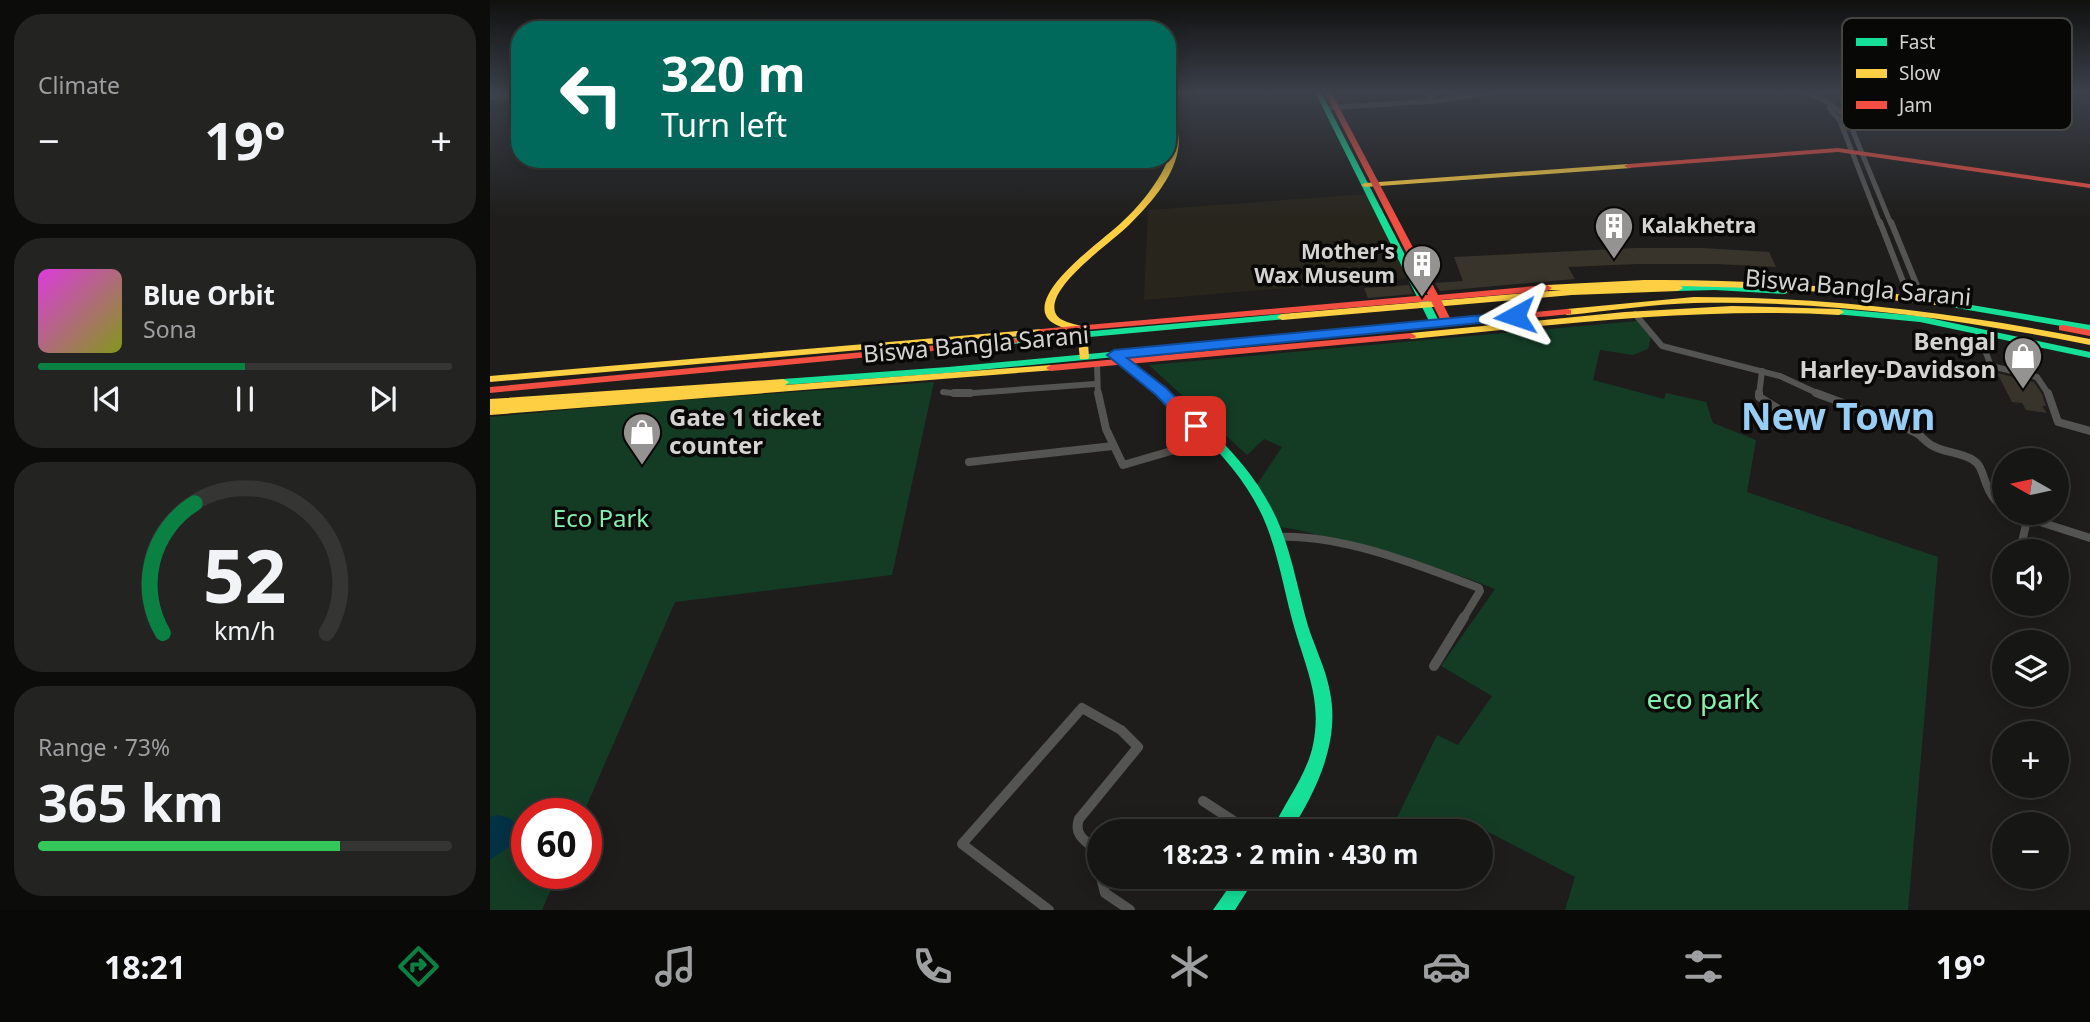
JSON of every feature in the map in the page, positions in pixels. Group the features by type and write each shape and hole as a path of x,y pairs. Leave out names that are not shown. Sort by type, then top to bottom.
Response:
{"street":[{"path":"1346,134 1373,188 1395,249 1431,301 1441,322"},
{"path":"1847,134 1857,152 1916,298"},
{"path":"1850,134 1916,298"},
{"path":"1373,188 1857,152 2090,188"},
{"path":"1083,332 1054,319 1049,312 1054,293 1140,206 1167,168"},
{"path":"1431,301 1649,282 1774,284 1916,298 2090,331"},
{"name":"Biswa Bangla Sarani","path":"490,390 708,372 1083,332 1431,301 1612,289 1758,289 1871,298 2090,331"},
{"name":"Biswa Bangla Sarani","path":"490,403 948,370 1084,357 1119,359 1441,322 1690,300 1772,298 1905,309 2000,323 2090,342"},
{"path":"490,411 1097,364 1119,359 1719,308 1780,307 1927,320 2090,355"},
{"path":"1636,314 1662,346 1762,372 1871,412 1885,421 1919,434 1932,446 1974,460 1979,465 1988,497 1992,500"},
{"path":"1083,332 1084,357"},
{"path":"490,379 1083,332"},
{"path":"1978,332 1991,366 2037,377 2051,395 2058,422 2090,431"},
{"path":"1119,359 1161,391 1248,481 1263,505 1275,537 1293,588 1324,705 1320,754 1287,819"},
{"path":"1097,364 1095,384 1103,421 1121,462 1129,465 1209,440"},
{"path":"1762,372 1759,397 1777,408 1769,427"},
{"path":"943,392 960,394 1095,384"},
{"path":"969,462 1113,446"},
{"path":"2044,525 2090,538"},
{"path":"1275,537 1305,535 1416,564 1479,588 1480,592 1434,666"},
{"path":"1049,910 962,844 1082,708 1115,726 1136,742 1138,747 1079,819 1076,828 1078,835 1087,842"},
{"path":"1203,801 1231,819"},
{"path":"1100,889 1130,910"},
{"path":"1223,910 1238,889"}],"shaded area":[{"path":"1367,194 1409,278 1144,300 1148,210"}],"green space":[{"name":"eco park","path":"1637,321 1651,337 1648,349 1633,355 1600,350 1593,380 1664,399 1666,393 1706,402 1713,423 1756,440 1747,492 1938,557 1908,910 1565,910 1575,877 1493,834 1493,819 1396,819 1437,735 1458,745 1492,696 1441,666 1495,589 1403,558 1304,531 1278,527 1256,486 1282,447 1264,439 1247,455 1149,365"},
{"name":"Eco Park","path":"934,382 892,575 675,602 590,798 511,798 511,889 551,889 542,910 490,910 490,417"}],"water":[{"path":"498,815 511,819 511,844 490,860 490,817"}],"building":[{"name":"Kalakhetra","path":"1636,248 1769,252 1776,267 1638,264 1568,267 1575,279 1440,291 1435,283 1463,281 1454,257"},
{"path":"1409,285 1413,294 1368,298 1364,288"},
{"name":"Bengal Harley-Davidson","path":"1997,373 2034,382 2042,394 2046,406 2042,406 2047,413 2026,410 2022,403 2012,402"}],"traffic: fast":[{"path":"1340,134 1435,323"},
{"path":"1678,288 1785,291"},
{"path":"1936,302 2090,328"},
{"path":"1839,312 1920,319 2090,355"},
{"path":"1013,341 1282,317"},
{"path":"783,382 948,370 1227,344"},
{"path":"1122,361 1203,430 1240,469 1268,514 1279,541 1301,626 1320,683 1324,711 1321,747 1308,782 1288,819"},
{"path":"1223,910 1238,889"}],"traffic: slow":[{"path":"1365,185 1628,166"},
{"path":"1084,357 1082,329 1055,319 1050,312 1050,301 1078,265 1124,225 1146,201 1167,168"},
{"path":"1547,288 1644,283 1742,284 1839,290 1936,302"},
{"path":"1282,317 1572,292 1678,288"},
{"path":"1567,312 1678,301 1794,302 1942,316 2090,342"},
{"path":"1411,336 1679,311 1786,309 1839,312"},
{"path":"490,379 1041,332"},
{"path":"490,411 1051,368"},
{"path":"490,403 783,382"}],"traffic: jam":[{"path":"1350,134 1447,322"},
{"path":"1628,166 1838,150 2090,186"},
{"path":"1041,332 1547,288"},
{"path":"1227,344 1567,312"},
{"path":"2063,328 2090,333"},
{"path":"1051,368 1411,336"},
{"path":"490,390 1013,341"}],"place":[{"name":"Kalakhetra","path":"1614,260"},
{"name":"Mother's Wax Museum","path":"1422,298"},
{"name":"Bengal Harley-Davidson","path":"2023,390"},
{"name":"Gate 1 ticket counter","path":"642,466"}],"district":[{"name":"New Town","path":"1838,417"}],"route":[{"path":"1196,426 1161,391 1114,355 1515,316"}]}
